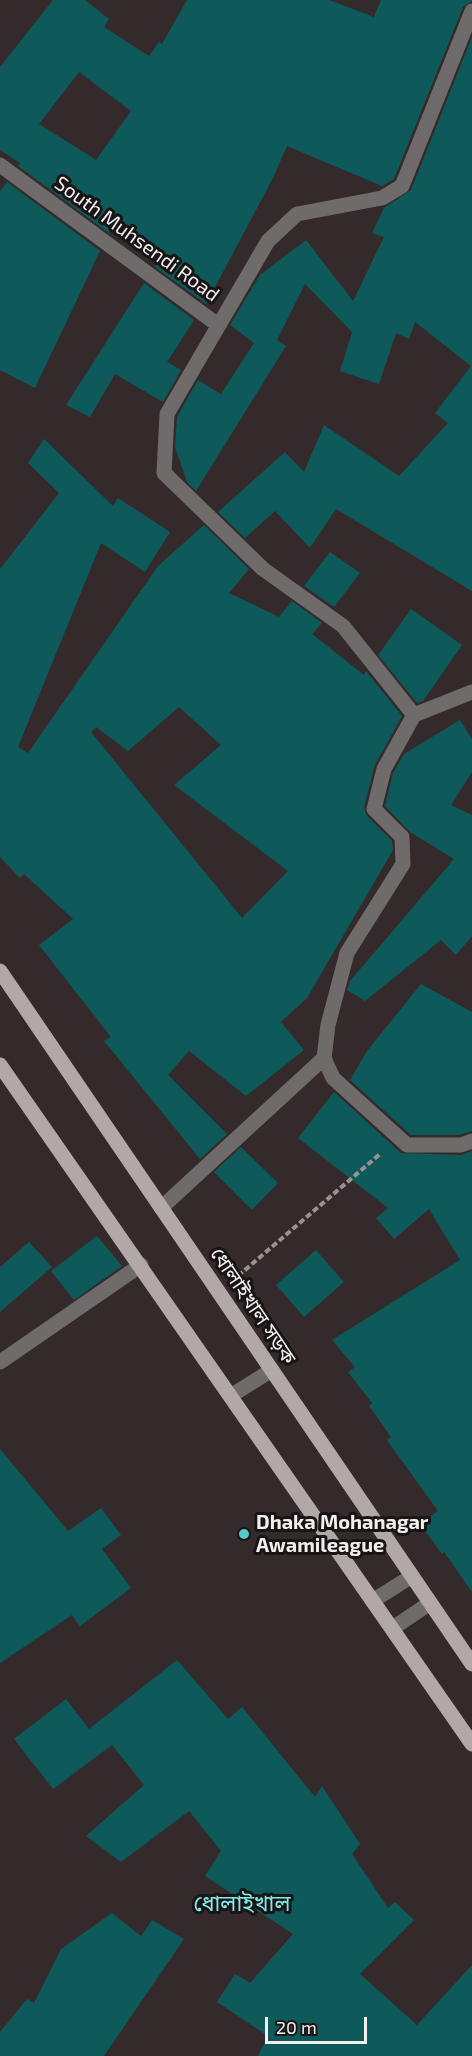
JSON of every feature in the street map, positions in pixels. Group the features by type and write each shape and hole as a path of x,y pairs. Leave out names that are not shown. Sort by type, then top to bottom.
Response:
{"main road":[{"name":"ধোলাইখাল সড়ক","path":"0,971 472,1664"},
{"path":"0,1065 232,1395 472,1744"}],"street":[{"path":"218,325 268,241 297,214 382,198 402,186 472,11"},
{"name":"South Muhsendi Road","path":"0,165 218,325 167,414 164,473 263,569 343,626 414,715"},
{"path":"472,692 414,715 384,769 374,809 402,837 403,864 347,953 328,1025 324,1058 333,1078 407,1145 461,1145 472,1141"},
{"path":"161,1208 324,1058"},
{"path":"0,1362 141,1265"},
{"path":"232,1395 272,1370"},
{"path":"374,1600 412,1576"},
{"path":"393,1628 430,1603"}],"path":[{"path":"219,1293 399,1137"}],"building":[{"path":"53,0 85,0 109,19 104,27 149,56 159,42 162,44 187,0 329,0 374,17 381,0 472,0 463,7 394,179 382,186 287,146 273,178 206,304 155,267 159,260 113,223 109,233 18,166 20,163 0,150 0,67","holes":["79,72 131,111 96,160 39,124"]},
{"path":"472,37 472,591 336,509 310,548 275,511 245,538 218,512 285,452 304,472 324,425 399,476 448,423 435,413 471,366 415,322 409,339 396,333 379,384 340,371 352,332 305,284 277,340 286,346 196,491 187,482 175,447 177,417 198,380 221,394 254,343 230,325 260,275 306,240 353,301 384,237 372,233 384,208 411,190"},
{"path":"7,182 100,251 35,388 0,370 0,191"},
{"path":"144,283 194,320 167,362 181,370 163,402 115,374 90,417 66,405"},
{"path":"44,439 113,506 118,498 170,532 145,572 101,543 18,747 28,753 158,566 204,525 249,569 229,593 279,617 292,601 322,623 312,634 364,675 366,671 402,716 375,765 364,807 367,816 392,841 393,850 307,998 281,1022 304,1050 246,1096 189,1051 168,1075 227,1134 200,1159 104,1041 111,1037 39,945 73,919 24,874 20,878 0,857 0,569 59,493 28,463","holes":["179,707 221,745 174,785 288,871 242,918 91,732 96,727 128,751"]},
{"path":"330,552 360,573 334,607 304,586"},
{"path":"411,609 462,645 423,701 417,703 378,655"},
{"path":"460,720 472,739 472,772 451,805 472,815 472,936 456,955 441,940 365,1001 347,990 350,981 454,859 410,832 385,806 393,773 404,754"},
{"path":"421,984 472,1012 472,1131 459,1135 411,1135 350,1080 367,1051"},
{"path":"334,1092 401,1153 461,1155 472,1151 472,1592 444,1552 442,1554 420,1524 438,1511 387,1440 391,1437 369,1406 372,1403 348,1372 355,1367 332,1340 460,1260 429,1209 394,1239 376,1218 388,1208 298,1138"},
{"path":"241,1147 278,1183 252,1210 214,1172"},
{"path":"97,1236 122,1266 74,1300 51,1271"},
{"path":"29,1242 52,1267 0,1312 0,1267"},
{"path":"316,1250 344,1282 304,1317 276,1285"},
{"path":"0,1449 68,1531 101,1508 121,1535 102,1549 131,1588 80,1626 72,1615 0,1663"},
{"path":"177,1660 228,1719 242,1707 315,1797 322,1786 360,1844 352,1854 388,1908 395,1902 414,1920 360,1974 417,2025 472,1965 472,2056 258,2056 268,2036 217,2002 235,1974 250,1983 293,1934 205,1876 221,1851 189,1811 121,1862 86,1836 144,1785 112,1745 53,1789 14,1739 66,1699 89,1729"},
{"path":"112,1913 141,1936 152,1920 184,1939 104,2056 0,2056 0,2032 27,1999 34,2003 61,1949"}],"place":[{"name":"Dhaka Mohanagar Awamileague","path":"244,1534"}],"district":[{"name":"ধোলাইখাল","path":"242,1904"}]}
